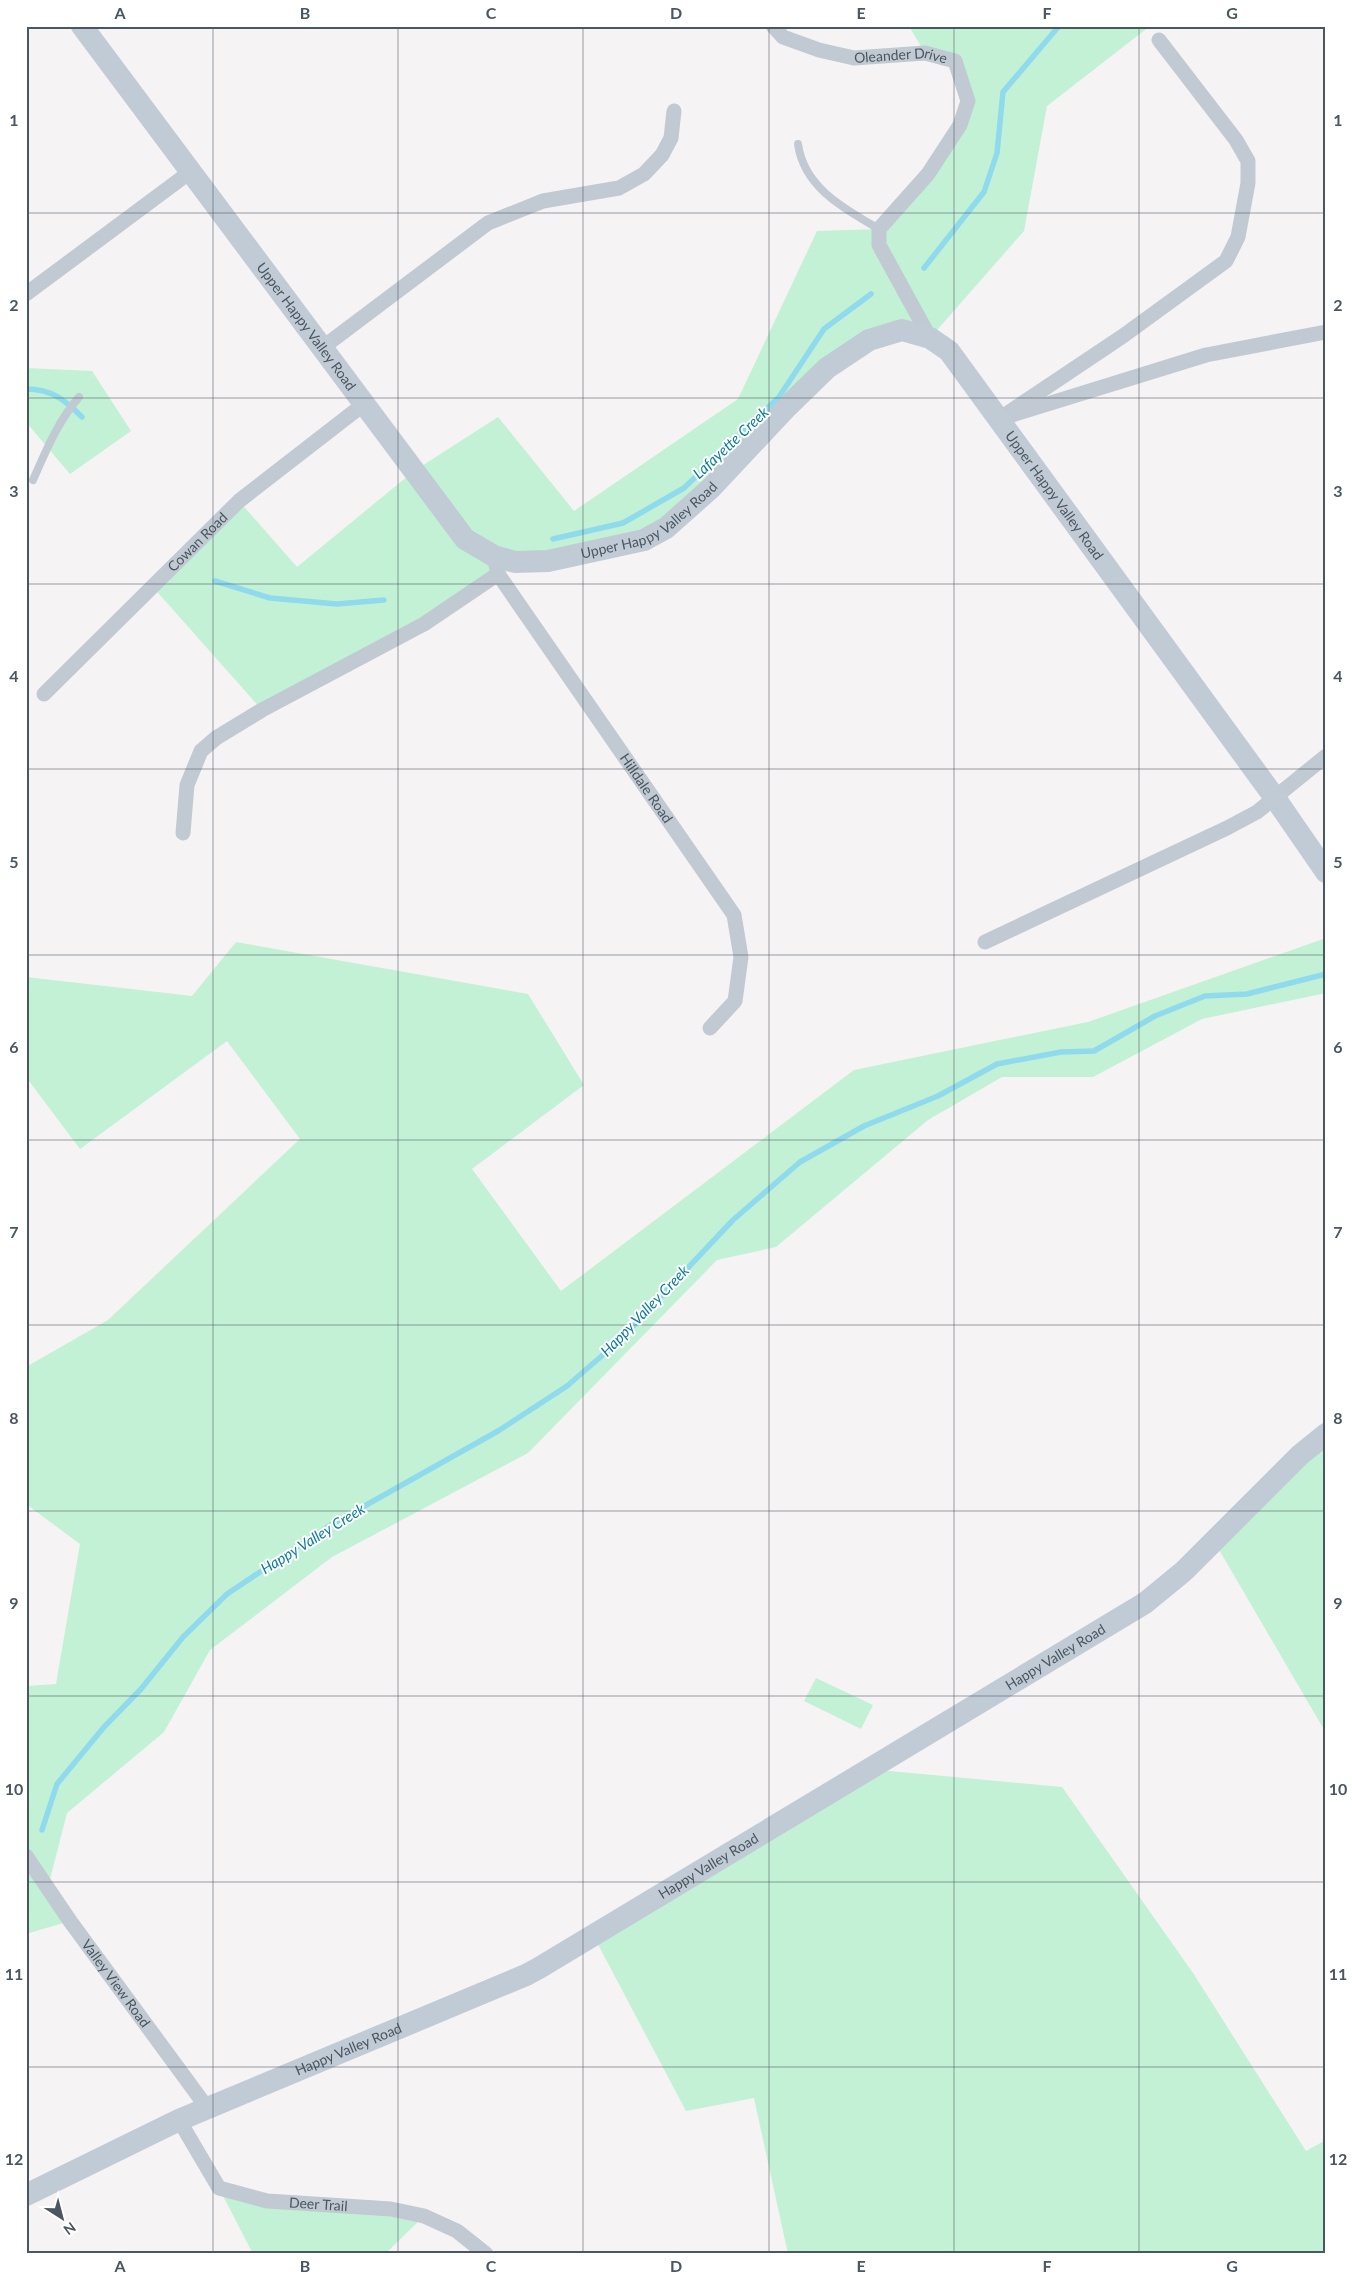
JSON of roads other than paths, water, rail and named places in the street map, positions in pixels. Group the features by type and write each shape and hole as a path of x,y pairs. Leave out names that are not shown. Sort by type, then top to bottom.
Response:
{"street":[{"name":"Upper Happy Valley Road","path":"82,26 465,539 496,565 515,562 548,561 644,540 666,528 711,488 787,407 827,368 869,340 902,330 930,338 950,351 1276,798 1326,872"},
{"name":"Oleander Drive","path":"773,26 784,37 819,50 854,58 925,53 955,61 968,101 960,125 928,174 879,229"},
{"path":"999,419 1124,336 1226,261 1238,237 1248,183 1248,161 1236,140 1159,40"},
{"path":"322,348 488,223 543,201 619,188 644,174 662,155 671,138 674,111"},
{"path":"26,294 190,172"},
{"path":"879,229 879,245 930,338"},
{"path":"999,419 1206,356 1326,332"},
{"name":"Cowan Road","path":"44,694 239,501 364,404"},
{"path":"182,833 187,785 200,751 216,738 262,710 424,624 496,565"},
{"name":"Hilldale Road","path":"496,565 734,915 741,957 735,1001 710,1028"},
{"path":"985,942 1257,812 1326,756"},
{"name":"Happy Valley Road","path":"26,2195 179,2120 526,1975 1145,1603 1184,1571 1300,1455 1326,1434"},
{"name":"Valley View Road","path":"26,1856 70,1921 208,2109"},
{"name":"Deer Trail","path":"179,2120 219,2188 267,2201 391,2209 424,2216 457,2231 486,2254"}],"lane":[{"path":"798,144 800,156 808,173 820,190 846,210 879,229"},
{"path":"33,480 68,409 79,397"}],"waterway":[{"name":"Lafayette Creek","path":"924,268 984,192 997,153 1003,92 1059,26"},
{"name":"Lafayette Creek","path":"553,539 623,523 684,488 779,397 824,329 871,294"},
{"name":"Lafayette Creek","path":"26,389 51,393 70,405 82,417"},
{"name":"Lafayette Creek","path":"215,581 270,598 337,604 384,600"},
{"name":"Happy Valley Creek","path":"42,1830 57,1784 104,1727 141,1689 183,1637 227,1594 329,1526 498,1431 567,1386 619,1341 733,1220 800,1162 864,1126 938,1096 997,1064 1061,1052 1094,1051 1155,1016 1205,996 1247,994 1326,974"}]}
